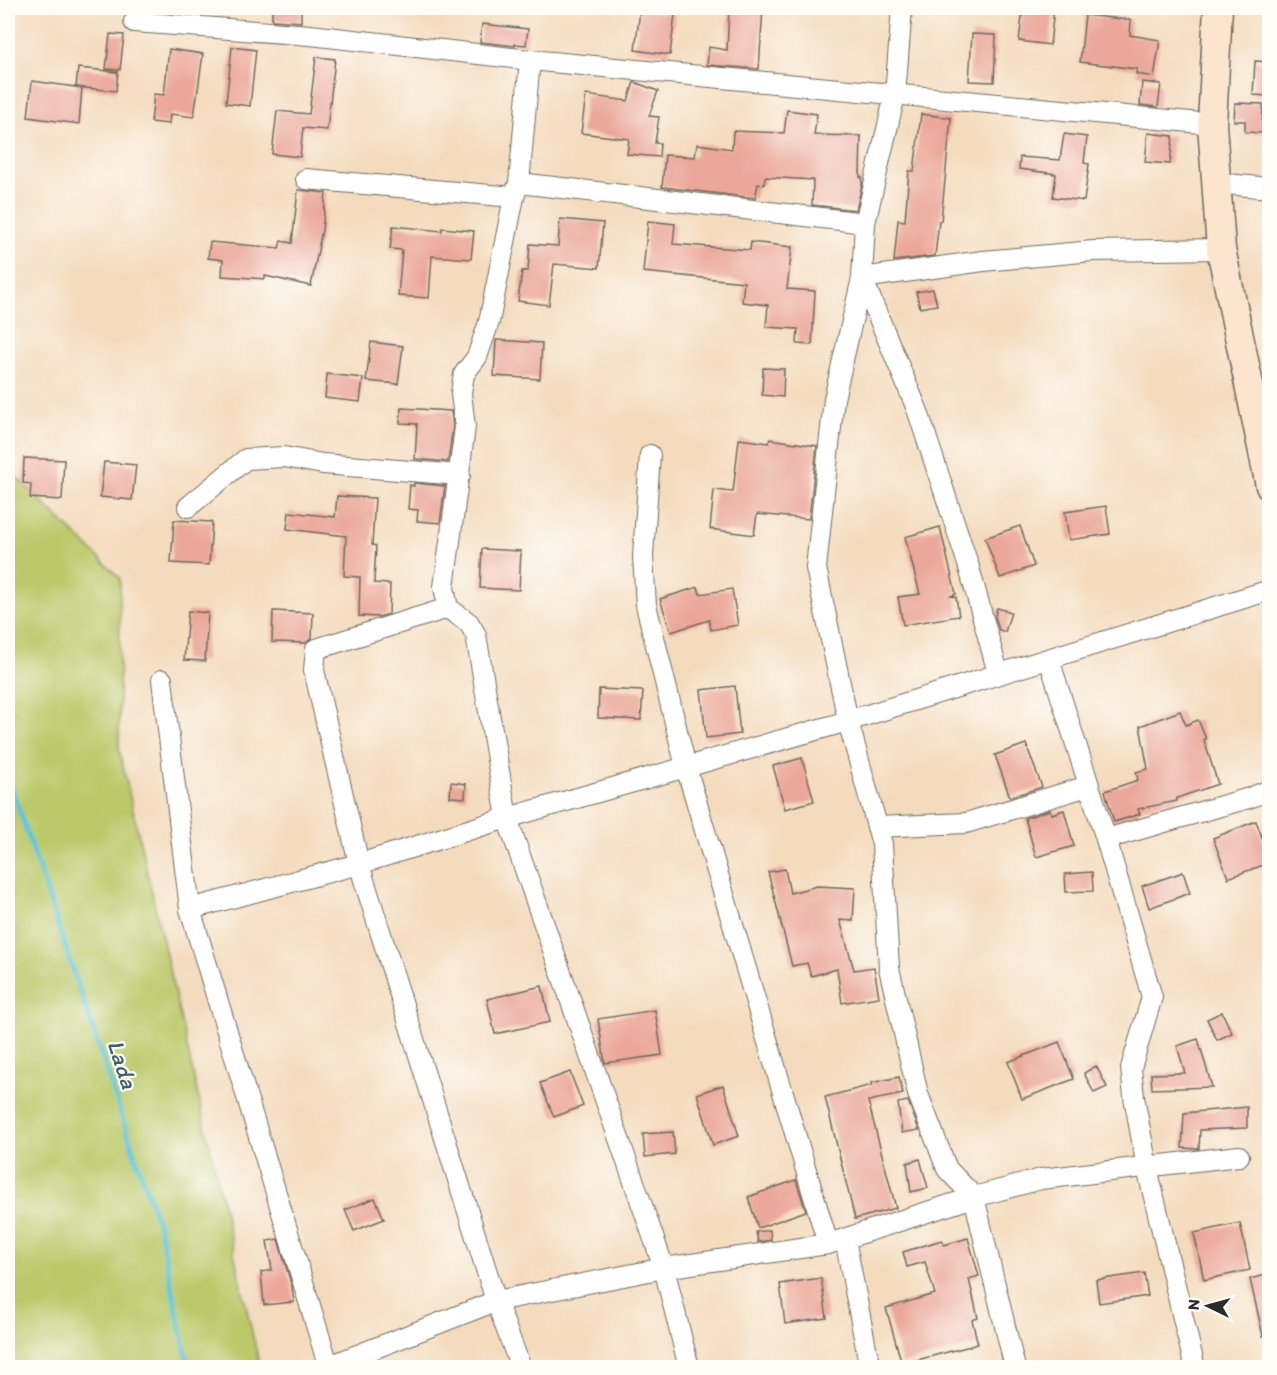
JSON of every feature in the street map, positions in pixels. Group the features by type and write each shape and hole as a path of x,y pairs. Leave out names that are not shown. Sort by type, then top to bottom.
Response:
{"street":[{"path":"902,8 895,94 865,223 862,278 834,399 816,568 848,721 882,844 889,968 918,1094 947,1169 974,1197 1015,1368"},
{"path":"1218,8 1212,124 1221,249 1269,486"},
{"path":"134,22 310,35 530,60 1212,124"},
{"path":"530,60 516,190 489,322 477,357 464,374 461,393 465,427 444,587 448,608 456,616 469,623 476,635 507,818 663,1268 689,1368"},
{"path":"306,179 516,190 865,223"},
{"path":"1216,183 1269,188"},
{"path":"862,278 983,261 1093,251 1221,249"},
{"path":"862,278 917,409 968,564 998,674"},
{"path":"650,455 643,556 646,605 686,767 836,1241 870,1368"},
{"path":"188,507 246,459 284,457 323,464 460,475"},
{"path":"190,909 359,864 507,818 848,721 1269,590"},
{"path":"448,608 316,649 314,670 359,864 496,1301 521,1368"},
{"path":"1048,659 1106,839 1152,997 1131,1068 1134,1098 1147,1167 1195,1368"},
{"path":"162,680 190,909 327,1367 496,1301 663,1268 836,1241 974,1197 1041,1179 1239,1156"},
{"path":"877,827 966,823 1088,786"},
{"path":"1106,839 1249,798 1269,790"}],"green space":[{"path":"8,469 120,578 119,749 260,1367 8,1367"}],"building":[{"path":"272,8 301,8 301,22 272,20"},
{"path":"729,8 763,8 759,69 707,65 709,47 727,50"},
{"path":"1023,8 1054,8 1050,45 1019,41"},
{"path":"640,10 675,14 670,55 635,50"},
{"path":"1085,15 1131,20 1130,35 1160,40 1154,77 1136,74 1137,69 1080,62"},
{"path":"482,24 528,29 526,45 480,42"},
{"path":"110,34 124,35 120,70 106,69"},
{"path":"972,34 996,35 994,82 969,81"},
{"path":"232,47 256,50 250,106 226,103"},
{"path":"169,49 203,54 194,117 170,114 169,124 151,122 154,94 164,95"},
{"path":"316,57 335,59 327,130 303,128 300,157 272,154 277,111 309,114"},
{"path":"1255,61 1269,62 1269,96 1253,95"},
{"path":"78,68 118,72 116,91 76,87"},
{"path":"32,81 82,88 79,124 28,117"},
{"path":"634,82 658,91 649,116 659,117 655,143 660,143 659,157 627,154 629,139 581,133 586,95 628,101"},
{"path":"1142,82 1161,84 1158,107 1140,105"},
{"path":"1235,103 1263,104 1262,133 1245,132 1245,121 1234,121"},
{"path":"787,110 817,114 814,135 861,136 860,177 862,177 862,185 856,210 812,205 813,180 765,177 764,185 758,184 755,198 662,187 665,155 695,157 697,144 732,149 733,131 784,133"},
{"path":"921,114 951,118 941,221 939,221 935,256 894,261 898,220 905,221 909,171 914,171"},
{"path":"1148,133 1173,136 1170,164 1145,162"},
{"path":"1064,134 1087,137 1084,163 1089,164 1084,201 1053,197 1056,174 1019,169 1020,157 1060,160"},
{"path":"298,190 326,193 322,230 311,286 265,276 265,279 222,276 223,260 208,258 210,242 279,248 281,241 292,243"},
{"path":"560,219 603,223 599,268 554,264 549,305 518,301 522,271 528,271 530,244 558,246"},
{"path":"648,221 675,224 673,244 750,250 751,242 792,247 787,289 815,291 812,345 797,344 798,329 766,327 768,305 742,302 744,282 643,272"},
{"path":"393,226 442,231 442,228 474,231 471,259 432,256 429,298 398,296 402,250 390,249"},
{"path":"933,289 937,305 920,308 916,292"},
{"path":"496,340 542,343 540,379 494,376"},
{"path":"371,342 403,346 398,384 366,381"},
{"path":"763,368 784,369 783,397 762,395"},
{"path":"327,374 363,378 360,402 325,398"},
{"path":"401,408 451,411 453,426 448,462 415,459 417,424 400,423"},
{"path":"739,439 769,443 770,439 817,446 809,519 757,514 754,535 710,529 714,490 733,492"},
{"path":"24,458 64,460 62,500 30,498 31,484 23,483"},
{"path":"104,462 136,465 132,500 100,497"},
{"path":"414,483 445,486 440,523 417,521 418,510 408,509 410,485 414,486"},
{"path":"337,496 375,498 372,545 376,546 374,583 390,584 389,614 379,617 359,616 360,577 344,576 346,536 287,529 289,512 335,517"},
{"path":"1106,506 1110,534 1069,540 1065,512"},
{"path":"174,520 212,522 209,565 171,563"},
{"path":"1020,526 1034,566 1000,578 985,538"},
{"path":"940,527 956,594 951,596 956,597 959,616 903,625 898,597 920,594 905,537"},
{"path":"482,549 521,551 519,590 480,588"},
{"path":"698,587 700,594 732,589 738,625 711,630 709,620 671,632 660,599"},
{"path":"997,608 1011,612 1005,632 999,630 995,616"},
{"path":"188,611 208,613 205,661 184,660"},
{"path":"273,611 313,613 312,638 306,643 272,642"},
{"path":"735,686 740,734 706,738 701,690"},
{"path":"599,689 643,691 641,720 598,718"},
{"path":"1180,711 1186,725 1198,720 1206,739 1204,740 1218,784 1177,798 1177,801 1138,809 1140,814 1114,822 1105,791 1138,780 1136,772 1148,769 1140,726"},
{"path":"1026,744 1042,787 1010,797 995,755"},
{"path":"802,758 814,801 785,809 773,766"},
{"path":"451,782 466,784 465,798 450,797"},
{"path":"1050,810 1052,814 1064,810 1074,846 1036,857 1025,818"},
{"path":"1256,821 1269,856 1269,863 1228,878 1213,838"},
{"path":"785,869 790,893 817,886 855,888 853,921 840,920 854,970 874,967 879,997 842,1003 837,969 811,976 807,963 792,966 768,872"},
{"path":"1092,872 1093,891 1066,892 1065,874"},
{"path":"1183,872 1190,893 1149,908 1142,886"},
{"path":"542,986 550,1022 495,1034 487,999"},
{"path":"655,1010 662,1055 605,1063 598,1019"},
{"path":"1222,1012 1232,1033 1217,1040 1207,1019"},
{"path":"1198,1039 1212,1087 1152,1089 1151,1074 1185,1073 1177,1046"},
{"path":"1059,1042 1074,1079 1022,1099 1008,1062"},
{"path":"1096,1066 1107,1087 1094,1093 1084,1073"},
{"path":"570,1072 583,1106 554,1117 540,1083"},
{"path":"899,1077 903,1094 868,1101 896,1208 855,1219 825,1097"},
{"path":"723,1085 739,1136 713,1145 697,1094"},
{"path":"908,1101 919,1130 902,1133 898,1103"},
{"path":"1247,1107 1247,1128 1200,1130 1199,1149 1182,1148 1184,1113"},
{"path":"673,1132 675,1154 645,1157 643,1134"},
{"path":"920,1159 928,1188 911,1192 907,1163"},
{"path":"796,1180 806,1211 758,1228 748,1197"},
{"path":"375,1198 384,1219 354,1231 345,1210"},
{"path":"1240,1223 1250,1270 1204,1280 1194,1233"},
{"path":"770,1230 771,1240 758,1242 756,1232"},
{"path":"968,1238 979,1276 969,1279 978,1318 972,1320 978,1344 902,1364 886,1308 935,1294 925,1262 907,1267 903,1252 942,1240 944,1245"},
{"path":"278,1239 294,1302 264,1305 261,1272 272,1270 267,1241"},
{"path":"1144,1273 1148,1296 1099,1303 1096,1280"},
{"path":"1269,1274 1269,1336 1263,1336 1250,1279"},
{"path":"821,1278 827,1318 785,1324 780,1284"}],"waterway":[{"name":"Lada","path":"8,776 159,1227 189,1368"}]}
